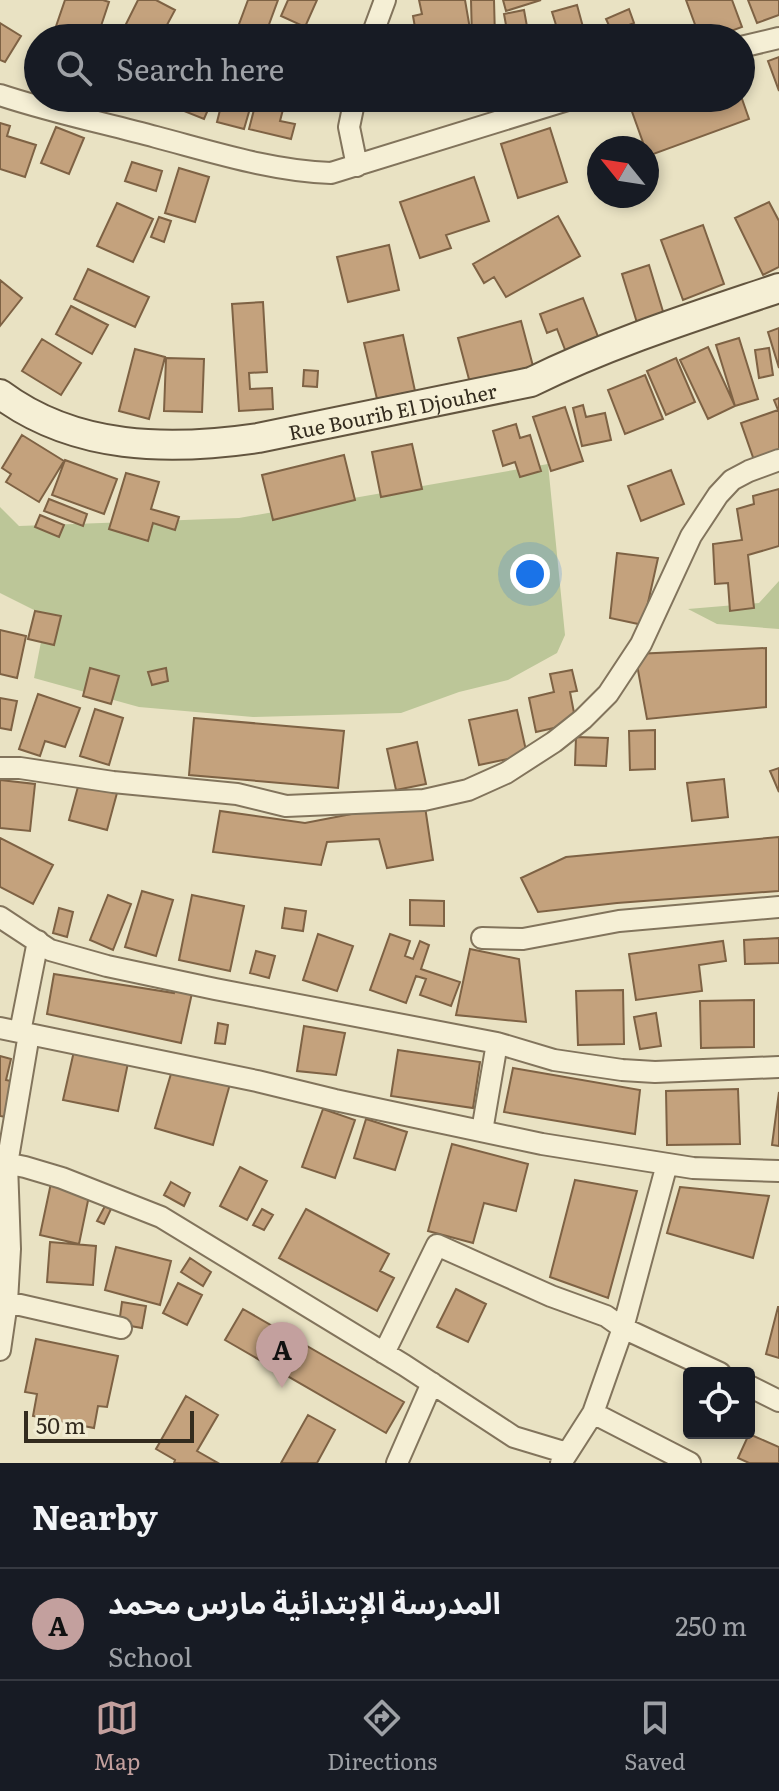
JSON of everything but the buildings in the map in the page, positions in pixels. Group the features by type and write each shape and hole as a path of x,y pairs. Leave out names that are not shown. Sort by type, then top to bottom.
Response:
{"main road":[{"name":"Rue Bourib El Djouher","path":"0,394 40,419 92,437 162,445 246,440 531,382 652,332 779,288"}],"street":[{"path":"376,24 385,0"},
{"path":"755,44 779,38"},
{"path":"0,95 24,103"},
{"path":"57,112 244,160 308,172 331,173 529,112"},
{"path":"352,112 349,127 357,166"},
{"path":"0,768 237,794 286,806 424,800 468,790 506,773 554,742 608,694 641,644 691,536 718,495 732,480 779,460"},
{"path":"482,938 523,939 619,921 779,907"},
{"path":"0,917 44,946 107,966 497,1043 554,1060 655,1072 779,1067"},
{"path":"0,1350 10,1249 4,1163 16,1031 33,965 44,946"},
{"path":"16,1031 594,1154 693,1168 779,1171"},
{"path":"482,1131 497,1043"},
{"path":"4,1163 62,1178 161,1217 384,1353 514,1437 564,1458 593,1413 623,1328 667,1164"},
{"path":"384,1353 437,1245 551,1296 606,1316 623,1328 707,1367"},
{"path":"4,1302 121,1328"},
{"path":"397,1463 432,1383"},
{"path":"755,1389 779,1401"},
{"path":"593,1413 690,1463"}],"green space":[{"path":"548,464 565,635 557,653 508,680 459,692 401,713 253,717 139,707 34,678 46,616 0,593 0,507 19,526 239,518"},
{"path":"779,581 779,629 717,624 688,609 759,603"}],"place":[{"name":"المدرسة الإبتدائية مارس محمد","path":"282,1388"}]}
